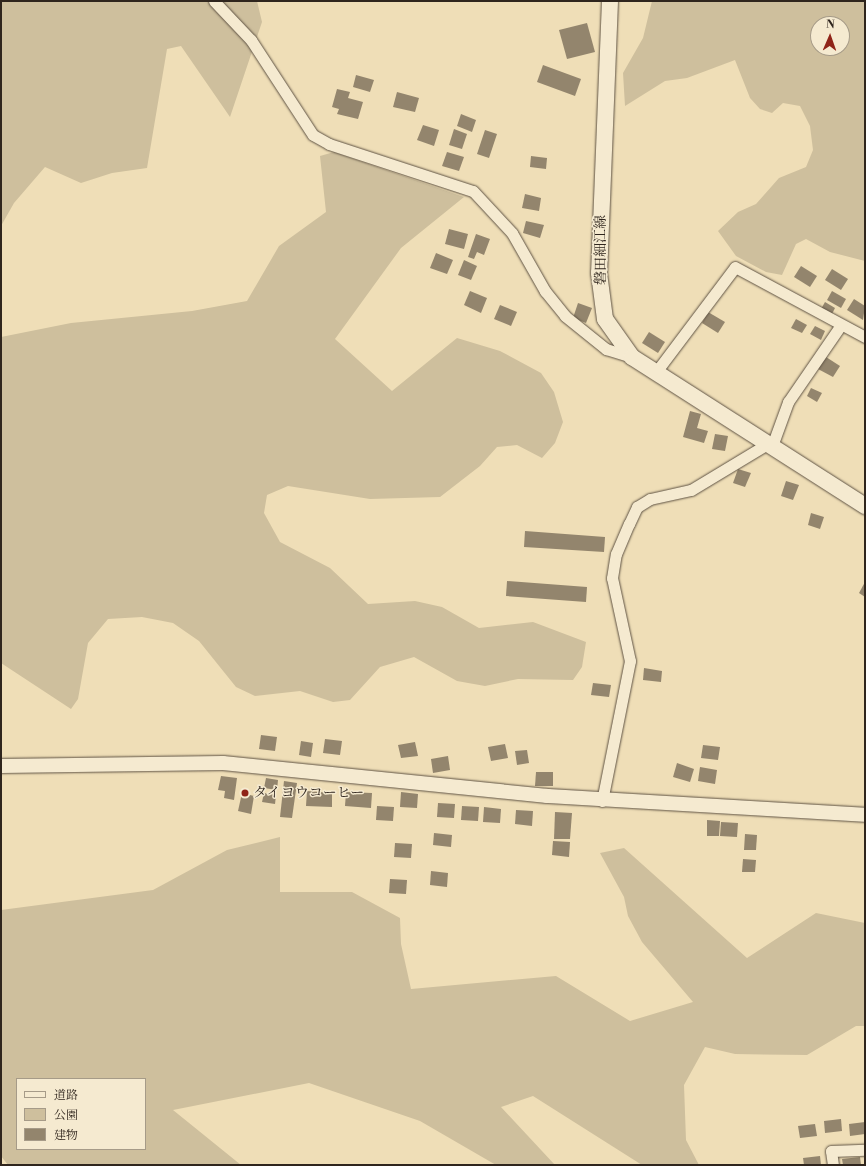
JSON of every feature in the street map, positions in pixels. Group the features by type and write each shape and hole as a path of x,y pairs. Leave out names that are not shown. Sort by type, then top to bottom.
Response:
{"main road":[{"name":"磐田細江線","path":"610,1 599,273 605,319 632,357 865,506"}],"street":[{"path":"214,1 251,40 313,135 329,144 473,191 512,233 546,291 565,316 606,349 632,357"},
{"path":"656,372 735,268 865,337"},
{"path":"602,801 630,661 612,578 616,554 637,507 650,499 691,490 770,445 788,402 841,325"},
{"path":"1,766 223,763 602,801 865,814"},
{"path":"833,1165 831,1150 865,1150"}],"green space":[{"path":"1,1 257,1 262,22 230,117 181,46 167,49 147,168 112,173 81,183 45,167 14,203 1,226"},
{"path":"652,1 865,1 865,261 830,252 806,239 796,244 782,275 766,272 736,256 718,231 738,212 756,204 779,178 806,167 813,150 810,126 800,106 783,103 772,113 760,109 750,98 735,60 687,78 665,81 625,106 623,73 643,38"},
{"path":"334,152 464,197 401,248 335,339 392,391 457,338 500,351 541,373 554,392 563,422 555,443 542,458 517,445 497,447 480,466 440,497 370,499 288,486 267,495 264,513 280,542 330,568 368,604 415,601 442,607 479,628 533,622 586,642 582,667 573,680 518,679 485,686 457,681 414,657 380,667 350,700 333,702 300,691 255,696 236,687 199,641 173,623 142,617 108,619 88,643 78,699 71,709 1,663 1,337 71,323 192,311 247,301 279,246 326,212 320,156"},
{"path":"280,837 280,892 352,892 400,918 401,944 411,989 556,976 630,1021 693,1002 642,942 628,916 624,897 600,853 624,848 747,958 816,913 865,923 865,1026 856,1026 807,1055 735,1054 705,1047 684,1085 686,1140 699,1165 642,1165 533,1096 501,1107 555,1165 496,1165 420,1121 309,1083 173,1110 241,1165 8,1165 1,1156 1,910 153,890 227,850"}],"building":[{"path":"587,23 595,52 567,59 559,30"},
{"path":"543,65 581,79 575,96 537,82"},
{"path":"356,75 374,80 370,92 353,87"},
{"path":"337,89 350,92 348,98 363,102 358,119 337,114 339,109 332,107"},
{"path":"397,92 419,98 415,112 393,107"},
{"path":"461,114 476,120 472,132 457,126"},
{"path":"423,125 439,130 434,146 417,140"},
{"path":"454,129 467,134 462,149 449,145"},
{"path":"485,130 497,134 489,158 477,154"},
{"path":"447,152 464,157 459,171 442,166"},
{"path":"531,156 547,158 546,169 530,167"},
{"path":"525,194 541,198 539,211 522,208"},
{"path":"526,221 544,225 540,238 523,233"},
{"path":"449,229 468,234 464,249 445,244"},
{"path":"476,234 490,239 484,255 477,252 474,259 468,257"},
{"path":"436,253 453,260 447,274 430,268"},
{"path":"464,260 477,266 471,280 458,275"},
{"path":"801,266 817,276 810,287 794,277"},
{"path":"832,269 848,279 841,290 825,280"},
{"path":"470,291 487,298 481,313 464,305"},
{"path":"832,291 846,299 841,308 827,300"},
{"path":"854,299 865,306 863,320 847,310"},
{"path":"825,302 835,308 831,316 820,311"},
{"path":"578,303 592,308 586,323 573,318"},
{"path":"500,305 517,312 511,326 494,319"},
{"path":"708,312 725,322 718,333 702,323"},
{"path":"796,319 807,325 802,333 791,328"},
{"path":"815,326 825,331 821,340 810,334"},
{"path":"649,332 665,342 658,353 642,343"},
{"path":"826,357 840,366 833,377 818,369"},
{"path":"811,388 822,393 817,402 807,396"},
{"path":"690,411 701,414 697,428 708,431 704,443 683,437"},
{"path":"715,434 728,436 725,451 712,449"},
{"path":"738,469 751,473 745,487 733,483"},
{"path":"786,481 799,485 793,500 781,496"},
{"path":"811,513 824,517 820,529 808,525"},
{"path":"525,531 605,537 604,552 524,547"},
{"path":"507,581 587,587 586,602 506,596"},
{"path":"865,582 865,597 859,593"},
{"path":"644,668 662,671 661,682 643,680"},
{"path":"593,683 611,685 609,697 591,695"},
{"path":"261,735 277,737 275,751 259,749"},
{"path":"325,739 342,741 340,755 323,753"},
{"path":"301,741 313,743 311,757 299,755"},
{"path":"415,742 418,756 401,758 398,745"},
{"path":"505,744 508,758 491,761 488,747"},
{"path":"703,745 720,747 718,760 701,758"},
{"path":"527,750 529,763 517,765 515,751"},
{"path":"448,756 450,770 433,773 431,759"},
{"path":"677,763 694,769 690,782 673,777"},
{"path":"700,767 717,770 715,784 698,781"},
{"path":"536,772 553,772 553,786 535,786"},
{"path":"221,776 237,778 234,800 224,798 225,791 218,790"},
{"path":"266,778 278,780 277,790 264,788"},
{"path":"284,781 297,783 292,818 280,817"},
{"path":"307,791 332,793 332,807 306,806"},
{"path":"346,792 372,793 371,808 345,806"},
{"path":"401,792 418,794 417,808 400,807"},
{"path":"242,793 254,796 251,814 238,811"},
{"path":"264,793 276,795 275,804 262,802"},
{"path":"438,803 455,804 454,818 437,817"},
{"path":"377,806 394,807 393,821 376,820"},
{"path":"462,806 479,807 478,821 461,820"},
{"path":"484,807 501,809 500,823 483,822"},
{"path":"516,810 533,811 532,826 515,824"},
{"path":"555,812 572,813 570,839 554,839"},
{"path":"707,820 720,821 719,836 707,836"},
{"path":"721,822 738,823 737,837 720,836"},
{"path":"434,833 452,835 451,847 433,845"},
{"path":"745,834 757,835 756,850 744,850"},
{"path":"553,841 570,842 569,857 552,855"},
{"path":"395,843 412,844 411,858 394,857"},
{"path":"743,859 756,860 755,872 742,872"},
{"path":"431,871 448,873 447,887 430,885"},
{"path":"390,879 407,880 406,894 389,893"},
{"path":"841,1119 842,1131 825,1133 824,1121"},
{"path":"865,1122 865,1134 850,1136 849,1124"},
{"path":"815,1124 817,1136 800,1138 798,1126"},
{"path":"820,1156 821,1165 804,1165 803,1158"},
{"path":"860,1157 861,1165 843,1165 842,1159"}],"place":[{"name":"タイヨウコーヒー","path":"245,793"}]}
